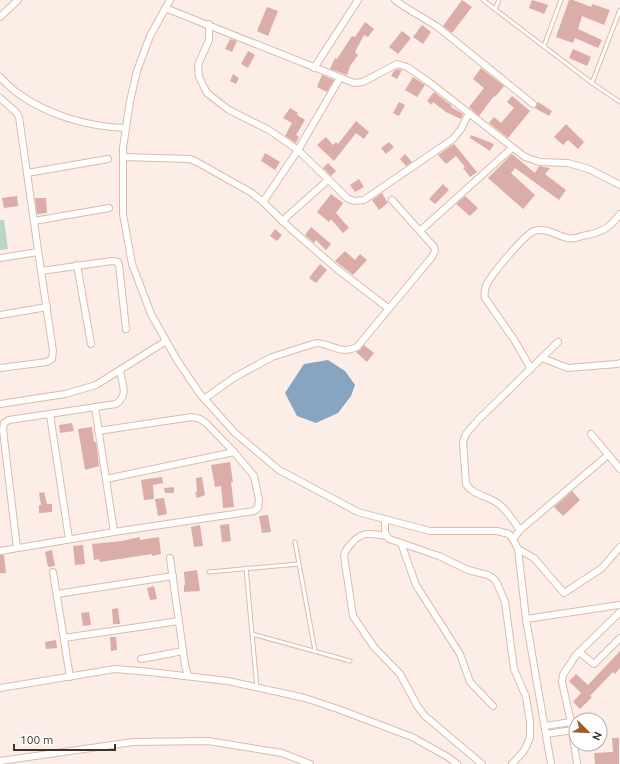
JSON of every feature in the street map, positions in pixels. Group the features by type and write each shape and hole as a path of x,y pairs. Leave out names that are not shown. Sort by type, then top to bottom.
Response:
{"street":[{"path":"0,17 18,0"},
{"path":"170,0 150,36 137,71 130,101 123,157 122,214 132,264 151,314 177,360 204,398 235,433 279,470 358,512 430,531 497,531 509,534 518,549 526,619 552,764"},
{"path":"314,68 358,0"},
{"path":"395,0 439,28 533,104"},
{"path":"165,8 209,24 354,83 364,82 397,64 407,67 429,82 525,157 540,162 568,163 589,169 620,185"},
{"path":"209,24 208,40 198,65 199,78 207,93 229,110 269,130 298,150 347,198 354,201 364,200 453,139 461,129 469,113"},
{"path":"0,77 15,91 28,100 58,115 109,128 126,128"},
{"path":"263,202 298,150 340,78"},
{"path":"0,98 16,112 19,117 40,271 54,351 52,359 47,362 0,368"},
{"path":"420,231 512,148"},
{"path":"123,157 179,158 193,161 252,193 337,269 388,308"},
{"path":"27,172 108,160"},
{"path":"282,221 328,180"},
{"path":"204,398 236,377 272,357 316,343 343,351 357,347 432,257 435,251 434,247 392,200"},
{"path":"34,221 110,208"},
{"path":"531,369 515,341 485,298 484,292 486,286 502,264 526,236 533,232 542,230 568,238 584,236 598,233 614,221 620,214"},
{"path":"0,258 38,252"},
{"path":"40,271 77,265 112,261 118,262 126,329"},
{"path":"77,265 91,344"},
{"path":"0,315 47,307"},
{"path":"0,404 66,394 96,385 166,341"},
{"path":"520,530 500,505 492,499 469,489 466,484 463,442 466,434 477,421 558,342"},
{"path":"542,358 568,368 575,369 620,362"},
{"path":"18,548 3,430 4,423 9,420 116,404 122,400 124,395 120,370"},
{"path":"95,407 114,532"},
{"path":"50,415 69,539"},
{"path":"0,551 254,511 258,508 259,500 254,476 234,452 206,423 200,419 192,417 98,431"},
{"path":"591,434 620,469"},
{"path":"106,479 234,452"},
{"path":"513,539 520,530 608,455"},
{"path":"385,519 386,536"},
{"path":"482,764 425,716 400,674 374,647 353,616 344,556 345,550 358,536 363,534 386,536 389,539 439,556 468,570 488,575 494,578 497,582 505,602 514,669 526,697 530,720 530,737 527,745 512,764"},
{"path":"401,543 416,585 460,654 470,682 492,706"},
{"path":"518,549 534,558 564,593 602,568 620,547"},
{"path":"170,558 188,676"},
{"path":"53,572 70,677"},
{"path":"57,594 173,576"},
{"path":"526,619 620,605"},
{"path":"569,712 562,682 563,675 568,665 579,652 619,615"},
{"path":"64,638 179,621"},
{"path":"579,652 594,664 620,638"},
{"path":"141,659 183,651"},
{"path":"0,688 115,669 228,681 305,698 412,737 448,756 457,764"},
{"path":"545,726 568,722"},
{"path":"546,734 568,731"},
{"path":"0,762 133,742 208,741 282,753 310,764"},
{"path":"576,752 577,764"}],"lane":[{"path":"483,0 592,83 620,102"},
{"path":"495,9 499,0"},
{"path":"544,46 561,0"},
{"path":"592,83 620,10"},
{"path":"295,542 315,651"},
{"path":"209,572 299,564"},
{"path":"246,568 257,688"},
{"path":"252,634 350,661"}],"green space":[{"path":"0,220 4,220 8,249 0,250"}],"water":[{"path":"328,360 345,371 355,385 351,396 338,413 316,423 297,416 285,393 304,364"}],"building":[{"path":"462,0 472,7 452,33 443,26"},
{"path":"532,0 548,5 544,14 529,8"},
{"path":"569,0 573,0 591,7 592,4 610,10 604,25 582,16 578,29 602,40 598,48 575,38 573,43 556,37"},
{"path":"267,7 278,11 268,36 257,31"},
{"path":"365,22 374,29 368,37 364,35 355,52 358,55 350,66 347,75 330,69 335,58 337,59 352,36 355,37"},
{"path":"422,25 431,32 423,44 413,37"},
{"path":"402,31 411,38 398,54 389,47"},
{"path":"230,39 237,41 232,52 225,49"},
{"path":"573,49 591,57 587,66 569,58"},
{"path":"248,51 255,55 248,68 241,64"},
{"path":"481,68 504,86 495,97 494,96 479,116 469,107 484,88 473,79"},
{"path":"397,69 402,70 397,79 391,76"},
{"path":"233,74 239,78 236,84 230,81"},
{"path":"322,75 334,80 327,92 317,87"},
{"path":"413,77 425,85 417,97 405,90"},
{"path":"434,92 452,106 451,107 463,114 461,119 446,112 433,102 432,105 427,101"},
{"path":"512,96 530,111 508,138 489,123 494,117 501,123 514,108 507,102"},
{"path":"399,102 405,105 399,116 393,113"},
{"path":"538,102 552,111 549,116 535,108"},
{"path":"290,108 305,120 296,135 299,137 296,143 285,136 292,123 283,118"},
{"path":"356,121 369,132 364,139 356,133 334,161 317,145 326,137 333,145 336,142 338,144"},
{"path":"566,124 584,142 578,149 568,140 563,145 554,137"},
{"path":"471,135 494,144 490,151 470,138"},
{"path":"389,142 394,147 386,154 381,148"},
{"path":"454,144 477,172 470,177 463,168 465,167 456,156 446,164 438,155"},
{"path":"265,153 280,162 275,170 261,161"},
{"path":"405,154 412,162 406,166 400,159"},
{"path":"512,154 535,173 539,166 550,168 545,174 566,190 559,200 515,168 511,173 535,195 523,209 488,178"},
{"path":"328,163 336,171 331,176 323,168"},
{"path":"359,179 364,187 355,192 350,185"},
{"path":"443,184 449,190 435,204 429,199"},
{"path":"382,193 388,203 379,210 372,200"},
{"path":"331,194 343,203 336,213 349,228 343,233 331,219 329,222 317,212"},
{"path":"17,196 18,206 4,208 2,198"},
{"path":"465,196 478,208 470,216 456,204"},
{"path":"35,198 46,198 47,213 37,214"},
{"path":"311,227 331,244 326,250 316,240 314,243 305,235"},
{"path":"275,229 282,235 277,241 270,236"},
{"path":"345,251 355,260 360,254 367,260 353,275 335,261"},
{"path":"320,264 327,270 316,283 309,278"},
{"path":"364,345 374,353 367,362 356,352"},
{"path":"72,423 74,431 60,433 59,425"},
{"path":"92,427 94,442 96,442 99,466 85,470 78,429"},
{"path":"230,462 233,482 231,482 234,507 223,508 221,486 215,487 211,465"},
{"path":"162,477 163,483 153,485 154,499 144,500 141,480"},
{"path":"202,477 205,495 197,498 195,492 197,492 196,478"},
{"path":"174,487 174,493 165,493 164,488"},
{"path":"572,491 580,500 563,516 554,507"},
{"path":"44,492 47,504 52,504 52,512 39,513 39,505 41,505 39,493"},
{"path":"164,498 167,514 158,516 155,499"},
{"path":"268,515 271,532 262,533 259,516"},
{"path":"229,524 231,541 222,542 220,525"},
{"path":"200,525 203,546 194,547 191,527"},
{"path":"140,537 140,540 159,537 161,554 100,562 99,559 94,560 92,544 122,541"},
{"path":"83,545 85,564 75,565 73,546"},
{"path":"52,550 55,566 48,567 45,552"},
{"path":"0,555 4,555 6,573 0,573"},
{"path":"197,570 200,591 184,592 184,572"},
{"path":"154,586 157,599 150,600 147,588"},
{"path":"118,608 120,624 113,624 112,609"},
{"path":"89,612 91,625 83,626 81,613"},
{"path":"110,637 116,637 117,650 111,651"},
{"path":"56,640 57,648 46,649 45,642"},
{"path":"620,651 620,668 615,674 613,672 580,709 573,702 581,693 569,681 576,674 588,685"},
{"path":"612,738 619,738 619,764 595,764 594,753 613,752"}]}
